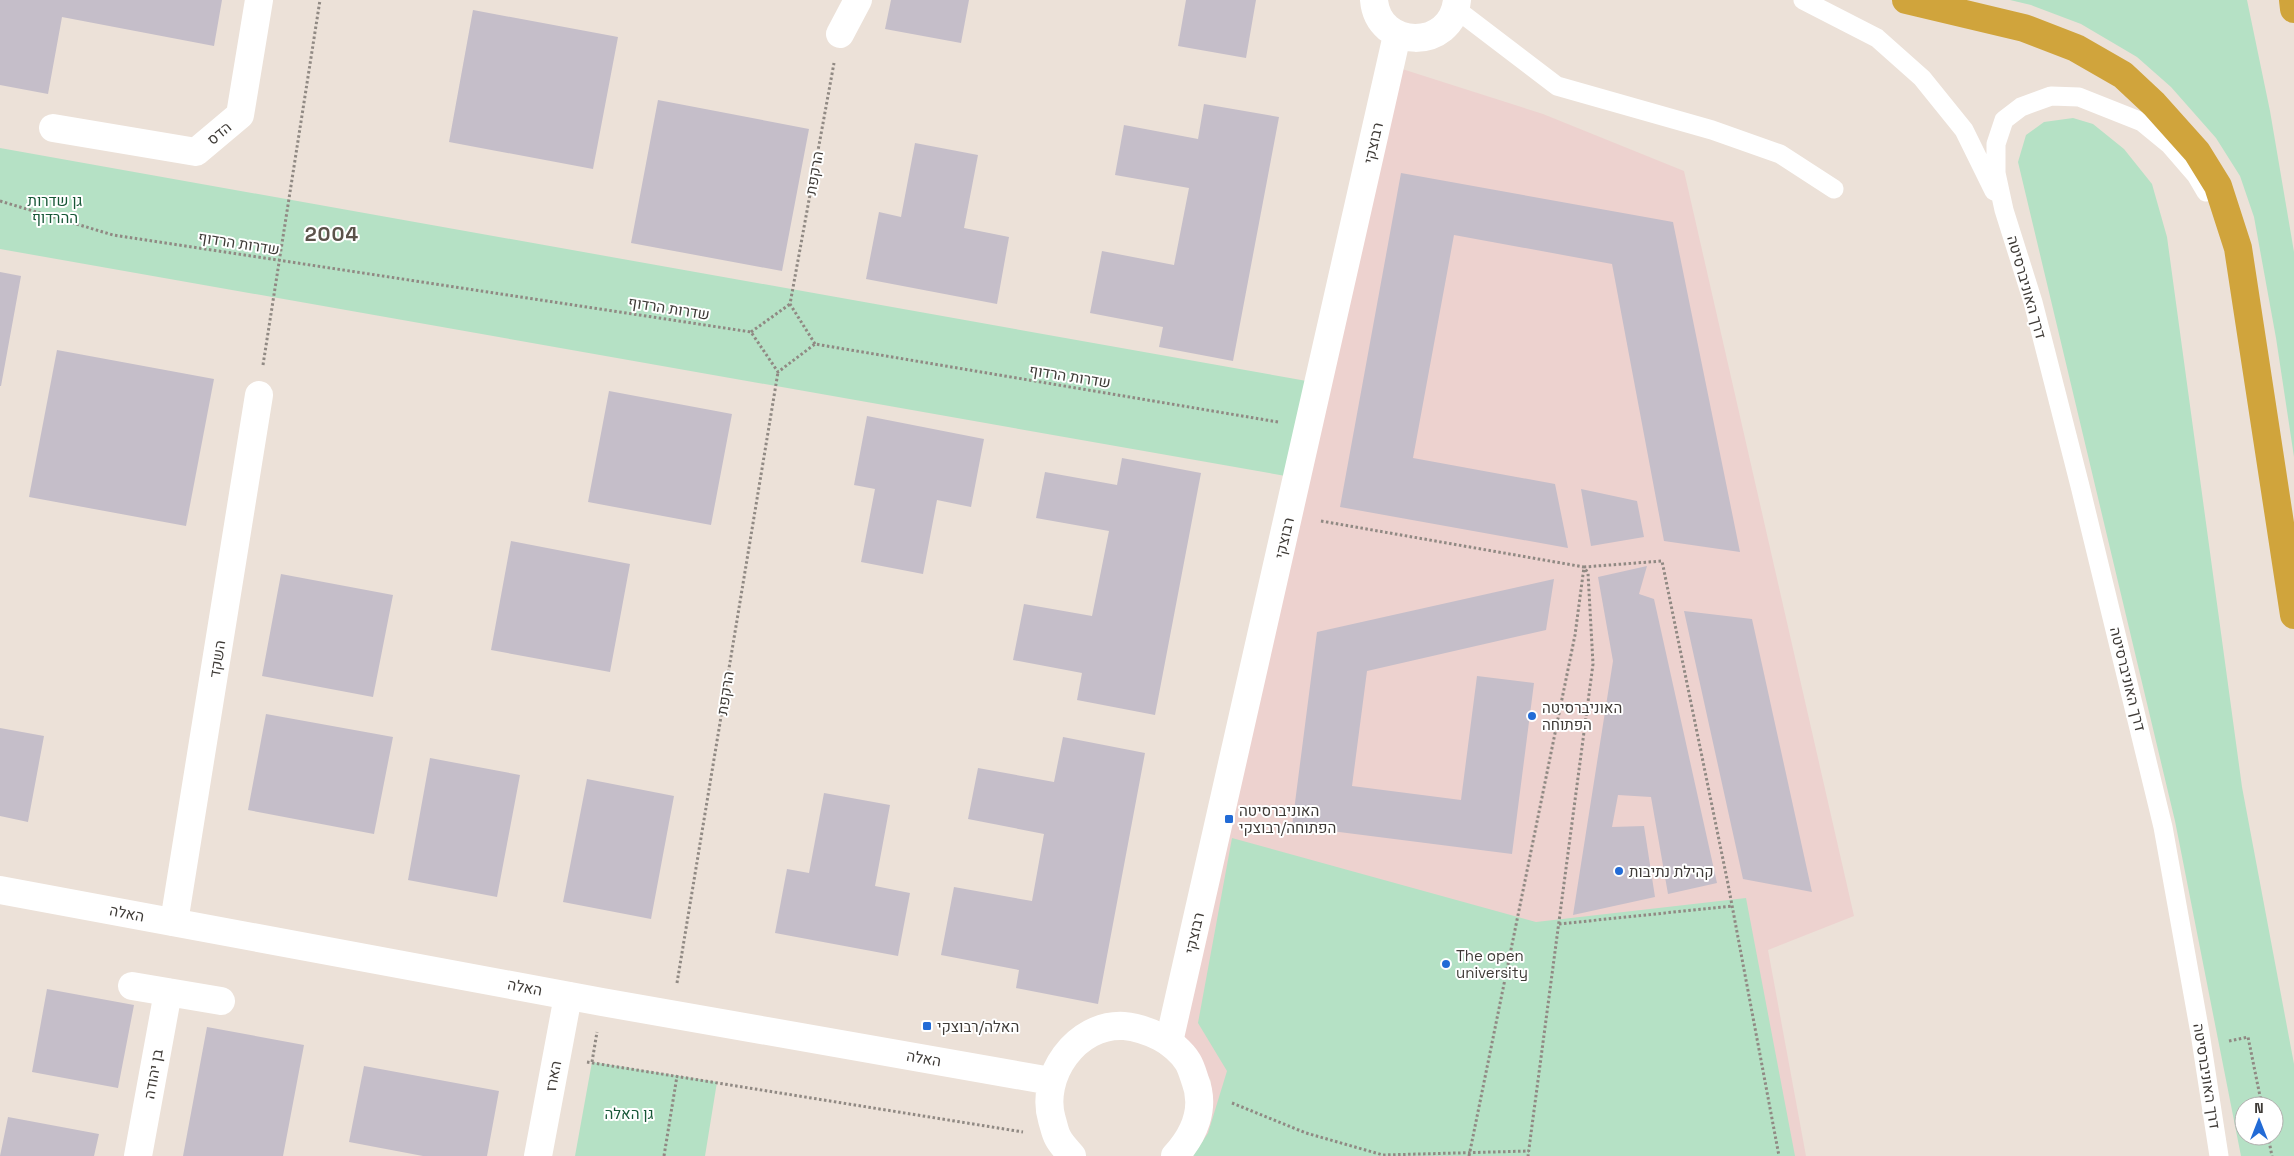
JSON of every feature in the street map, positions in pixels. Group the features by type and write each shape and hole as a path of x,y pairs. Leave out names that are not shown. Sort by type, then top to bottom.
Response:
{"highway":[{"path":"1906,0 2024,28 2076,48 2122,75 2154,104 2197,152 2218,186 2238,248 2294,615"},
{"path":"2292,0 2294,9"}],"street":[{"name":"הדס","path":"53,128 196,152 240,115 260,0"},
{"path":"840,34 858,0"},
{"path":"1374,0 1374,9 1382,23 1397,34 1412,39 1426,38 1440,31 1450,21 1457,4"},
{"name":"רבוצקי","path":"1169,1042 1397,34"},
{"name":"השקד","path":"174,922 259,395"},
{"name":"האלה","path":"0,890 568,996 1051,1081"},
{"path":"132,986 221,1001"},
{"name":"בן יהודה","path":"138,1156 168,992"},
{"name":"הארז","path":"538,1156 568,996"},
{"path":"1064,1147 1048,1107 1051,1081 1063,1058 1081,1039 1101,1030 1122,1026 1146,1030 1169,1042 1188,1061 1198,1089 1198,1115 1189,1140 1175,1156"}],"lane":[{"path":"1803,0 1877,38 1922,78 1964,130 2004,210"},
{"path":"1457,4 1558,86 1712,130 1780,154 1834,189"},
{"path":"2004,210 1996,173 1996,144 2004,120 2021,107 2051,96 2079,97 2142,122 2170,145 2196,175 2238,248"},
{"name":"דרך האוניברסיטה","path":"2004,210 2033,302 2137,716 2163,828 2202,1045 2219,1156"}],"path":[{"path":"259,395 278,261 320,0"},
{"name":"הרקפת","path":"790,304 840,34"},
{"name":"שדרות הרדוף","path":"0,201 113,234 278,261 751,332"},
{"path":"790,304 815,344 778,372 751,332 790,304"},
{"name":"שדרות הרדוף","path":"815,344 1309,427"},
{"name":"הרקפת","path":"672,1014 778,372"},
{"path":"1318,520 1584,567 1662,561 1732,906 1779,1156"},
{"path":"1528,1156 1593,664 1588,574 1584,567"},
{"path":"1470,1154 1575,635 1584,567"},
{"path":"1559,924 1732,906"},
{"path":"2202,1045 2248,1037 2260,1096"},
{"path":"557,1056 678,1076 1064,1147"},
{"path":"664,1156 678,1076"},
{"path":"1198,1089 1306,1133 1384,1155 1529,1151"}],"shaded area":[{"name":"האוניברסיטה הפתוחה","path":"1399,68 1543,114 1684,171 1854,916 1768,950 1806,1156 1180,1156 1211,1101 1211,1081 1184,1036"}],"green space":[{"path":"2010,0 2247,0 2270,111 2294,252 2294,457 2276,338 2254,217 2240,176 2216,138 2171,87 2137,57 2081,24 2031,5"},
{"path":"2073,118 2093,124 2124,149 2152,184 2167,237 2242,787 2294,1064 2294,1156 2241,1156 2239,1146 2284,1146 2284,1096 2234,1096 2234,1120 2175,821 2018,162 2026,135 2044,122"},
{"name":"גן שדרות ההרדוף","path":"0,148 1318,383 1297,478 0,249"},
{"path":"1232,838 1536,922 1746,898 1795,1156 1193,1156 1208,1133 1227,1071 1198,1023"},
{"name":"גן האלה","path":"592,1062 717,1082 705,1156 575,1156"}],"building":[{"path":"0,0 222,0 214,46 62,17 48,94 0,85"},
{"path":"891,0 969,0 961,43 885,29"},
{"path":"1186,0 1256,0 1246,58 1178,46"},
{"path":"473,10 618,37 593,169 449,142"},
{"path":"658,100 809,129 782,271 631,243"},
{"path":"1204,104 1279,117 1233,361 1159,347 1163,327 1090,313 1102,251 1174,265 1189,188 1115,175 1124,125 1198,139"},
{"path":"915,143 978,155 964,228 1009,237 997,304 866,279 879,212 901,217"},
{"path":"1401,173 1673,222 1740,552 1664,541 1612,264 1454,235 1413,458 1555,484 1568,548 1340,507"},
{"path":"0,272 21,276 1,386 0,386"},
{"path":"57,350 214,379 186,526 29,497"},
{"path":"609,391 732,414 711,525 588,502"},
{"path":"867,416 984,439 971,507 937,500 923,574 861,562 875,489 854,485"},
{"path":"1122,458 1201,473 1155,715 1077,700 1082,673 1013,660 1024,604 1092,616 1109,531 1036,518 1045,472 1117,485"},
{"path":"1581,489 1637,501 1644,537 1591,546"},
{"path":"511,541 630,564 610,672 491,650"},
{"path":"1647,566 1639,594 1654,599 1717,883 1668,894 1651,797 1618,795 1612,827 1644,826 1655,897 1573,915 1613,661 1598,577"},
{"path":"281,574 393,595 373,697 262,676"},
{"path":"1554,579 1546,630 1367,671 1352,786 1461,800 1477,676 1534,683 1512,854 1292,826 1317,632"},
{"path":"1684,611 1752,619 1812,892 1743,879"},
{"path":"266,714 393,737 374,834 248,810"},
{"path":"0,728 44,736 28,822 0,816"},
{"path":"1063,737 1145,753 1098,1004 1016,988 1019,970 941,955 954,887 1032,901 1044,834 968,819 978,768 1054,782"},
{"path":"430,758 520,775 497,897 408,880"},
{"path":"587,779 674,796 651,919 563,902"},
{"path":"824,793 890,805 875,886 910,893 898,956 775,933 787,869 809,873"},
{"path":"47,989 134,1005 118,1088 32,1072"},
{"path":"207,1027 304,1045 283,1156 183,1156"},
{"path":"364,1066 499,1091 487,1156 423,1156 349,1142"},
{"path":"8,1117 99,1134 94,1156 0,1156"}],"place":[{"name":"האוניברסיטה הפתוחה","path":"1532,716"},
{"name":"האוניברסיטה הפתוחה/רבוצקי","path":"1229,819"},
{"name":"קהילת נתיבות","path":"1619,871"},
{"name":"The open university","path":"1446,964"},
{"name":"האלה/רבוצקי","path":"927,1026"}],"district":[{"name":"2004","path":"332,234"}]}
